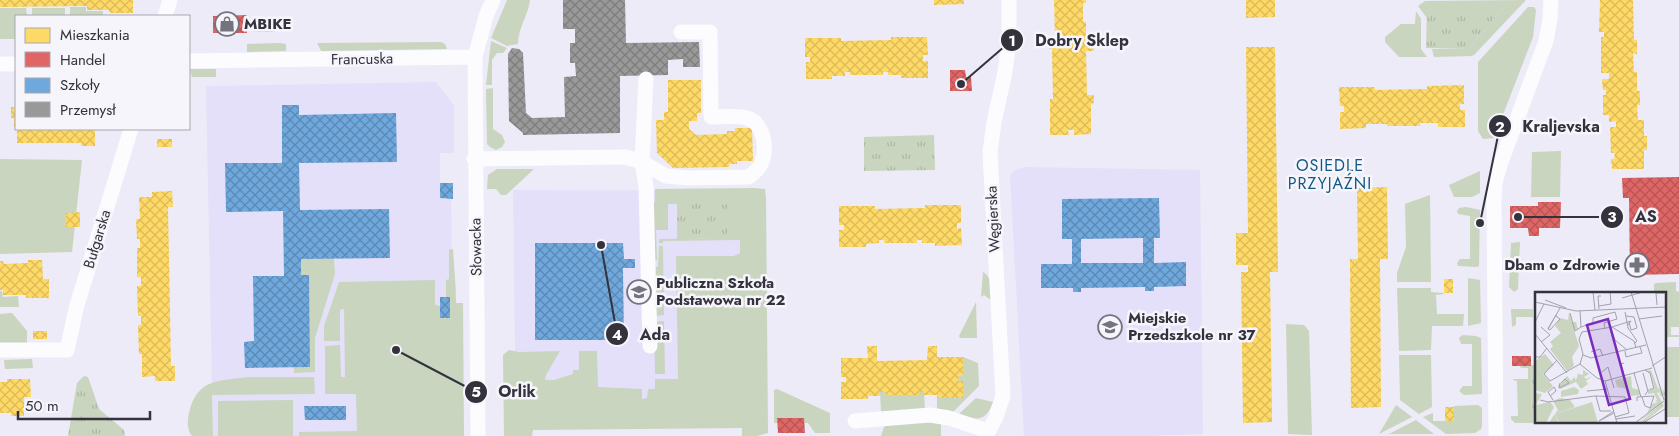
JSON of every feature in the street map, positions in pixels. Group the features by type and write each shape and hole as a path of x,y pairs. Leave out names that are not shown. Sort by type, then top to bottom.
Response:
{"street":[{"path":"166,15 170,0"},
{"path":"475,57 486,16 493,0"},
{"name":"Węgierska","path":"987,433 996,417 1003,396 990,152 1009,41 1009,0"},
{"path":"1496,436 1495,183 1546,41 1551,0"},
{"path":"474,158 626,157 642,162 666,176 688,178 749,177 760,167 764,152 763,136 757,124 747,118 711,117 710,32 681,32"},
{"name":"Francuska","path":"190,61 475,57"},
{"name":"Słowacka","path":"475,57 474,158 478,436"},
{"path":"0,64 15,64"},
{"path":"646,79 642,162 646,186 650,346"},
{"name":"Bułgarska","path":"0,350 67,350 77,305 131,130"},
{"path":"855,421 930,416 949,418 987,433"}],"shaded area":[{"path":"436,82 454,105 454,153 440,153 440,198 451,199 455,436 213,436 206,86"},
{"name":"Miejskie Przedszkole nr 37","path":"1026,167 1200,170 1203,434 1024,436 1010,175 1017,169"},
{"name":"Publiczna Szkoła Podstawowa nr 22","path":"513,190 761,191 765,419 516,422"}],"green space":[{"path":"507,0 530,0 518,38 518,44 507,46 491,38"},
{"path":"1526,0 1474,55 1434,57 1432,49 1469,49 1502,9 1427,9 1427,18 1418,6 1425,1"},
{"path":"70,7 86,7 86,11 103,11 103,15 70,15"},
{"path":"1528,7 1534,7 1536,10 1533,37 1494,138 1483,139 1478,131 1478,62"},
{"path":"0,8 26,8 27,15 15,15 15,39 0,39"},
{"path":"32,8 65,8 65,15 32,15"},
{"path":"1427,9 1502,9 1469,49 1426,48"},
{"path":"1416,11 1421,19 1421,49 1427,57 1399,57 1385,42 1385,37 1401,24 1415,24"},
{"path":"491,41 507,48 503,53 497,53 492,60 492,85 486,85"},
{"path":"441,42 445,44 447,49 321,51 317,43"},
{"path":"247,44 286,44 286,51 247,52"},
{"path":"190,69 216,69 216,77 192,77"},
{"path":"493,88 493,129 502,135 505,142 502,147 496,150 487,144 486,89"},
{"path":"934,135 935,170 864,171 864,137"},
{"path":"1561,151 1560,197 1531,197 1532,152"},
{"path":"0,159 82,160 72,252 0,254"},
{"path":"497,169 534,169 506,195 501,195 496,189 487,189 488,175"},
{"path":"1480,171 1480,193 1472,197 1454,197 1449,185"},
{"path":"655,189 765,189 766,198 768,433 757,436 742,436 742,428 533,430 532,436 504,436 503,355 509,350 519,352 560,351 545,380 554,380 573,374 573,370 579,370 579,351 597,351 598,387 642,389 642,399 647,398 648,389 655,389 655,379 678,379 676,256 734,256 740,253 740,240 663,241 663,243 659,243 659,239 727,238 728,204 668,204 668,230 656,230 657,260 652,261 652,205 655,202"},
{"path":"1430,195 1431,282 1397,282 1397,273 1406,247 1405,204"},
{"path":"677,203 728,204 728,238 677,239"},
{"path":"1466,207 1480,210 1479,266 1477,267 1458,266 1457,263 1460,259 1470,259 1470,216 1458,214 1457,211 1459,208"},
{"path":"1520,242 1518,289 1514,292 1509,287 1511,243"},
{"path":"659,246 663,246 664,315 653,316 653,267 658,267"},
{"path":"453,249 456,303 463,303 464,436 299,436 299,432 357,431 356,394 325,394 325,346 340,345 341,377 345,377 344,309 340,310 340,341 324,341 324,326 339,282 435,280 435,305 440,306 440,318 449,318 446,280 449,279 449,250"},
{"path":"334,258 335,274 315,338 315,372 294,373 294,367 310,366 309,276 301,275 301,259"},
{"path":"983,272 990,281 992,301 984,295 981,297"},
{"path":"1468,278 1480,280 1481,323 1468,326"},
{"path":"1676,282 1676,291 1679,292 1679,327 1671,327 1671,335 1679,335 1679,337 1666,337 1666,292 1654,292 1654,284"},
{"path":"1397,288 1431,288 1431,292 1444,293 1436,295 1437,314 1464,314 1463,326 1432,326 1431,350 1399,351"},
{"path":"0,291 2,291 3,297 18,296 19,307 0,307"},
{"path":"976,302 977,338 960,338 959,336"},
{"path":"1511,309 1533,309 1533,317 1516,317 1516,325 1512,327"},
{"path":"12,313 27,331 27,345 0,345 0,314"},
{"path":"664,321 665,374 655,374 654,322"},
{"path":"1286,324 1304,325 1309,331 1312,435 1288,434"},
{"path":"1463,335 1481,338 1482,394 1464,395 1459,391 1463,386 1472,386 1472,344 1461,344 1459,338"},
{"path":"1666,347 1679,347 1679,417 1666,417"},
{"path":"1399,355 1431,355 1432,407 1419,414 1400,400"},
{"path":"963,357 978,363 979,386 953,412 937,411 937,398 963,398 963,381 958,381 959,376 963,375"},
{"path":"32,359 33,368 5,369 4,360"},
{"path":"1531,365 1535,365 1535,418 1532,418"},
{"path":"1520,366 1531,366 1532,417 1535,418 1535,423 1515,423 1511,419 1511,416 1518,416 1517,381 1513,379 1528,379 1528,368 1521,368"},
{"path":"84,376 88,377 99,409 124,430 125,436 68,436 77,383"},
{"path":"249,377 314,377 315,394 212,395 213,436 192,436 190,434 188,428 189,413 198,393 204,387 211,383 228,379"},
{"path":"777,389 830,413 830,433 815,433 808,423 804,423 804,418 777,418 777,423 774,423 774,390"},
{"path":"880,392 886,392 886,395 918,395 919,392 924,392 925,411 881,412"},
{"path":"976,398 993,402 987,414 980,418 971,418 959,414"},
{"path":"293,400 293,436 218,436 218,401"},
{"path":"1396,405 1412,417 1379,434"},
{"path":"1478,405 1482,408 1482,426 1475,433 1446,434 1423,417 1433,413 1433,421 1454,421 1454,406"},
{"path":"1416,420 1434,434 1389,434"},
{"path":"892,421 941,422 941,436 881,436 884,427"}],"building: Mieszkania":[{"path":"0,0 133,0 133,13 87,10 87,6 0,7"},
{"path":"934,0 964,0 964,4 934,5"},
{"path":"1054,0 1086,0 1086,3 1083,3 1083,22 1086,22 1086,38 1089,38 1090,43 1094,43 1094,51 1086,51 1087,95 1094,95 1094,103 1091,104 1091,134 1074,135 1074,130 1068,130 1069,135 1050,135 1050,99 1053,99 1052,49 1049,49 1049,38 1055,38"},
{"path":"1246,0 1275,0 1275,17 1246,18"},
{"path":"1600,0 1633,0 1634,40 1637,40 1637,54 1633,53 1634,72 1637,72 1637,91 1640,91 1640,105 1637,105 1638,120 1644,120 1644,136 1647,136 1647,150 1644,150 1644,169 1612,169 1611,159 1614,159 1615,153 1611,153 1610,127 1616,127 1616,121 1609,122 1609,115 1603,115 1603,95 1606,95 1606,90 1603,90 1602,79 1609,79 1609,73 1601,73 1601,37 1604,37 1604,32 1599,32"},
{"path":"252,19 275,19 275,32 253,32"},
{"path":"891,37 927,37 928,55 923,55 923,61 928,61 928,78 901,78 901,75 888,75 888,72 883,72 883,75 850,75 850,72 845,72 845,76 832,76 832,79 806,79 806,62 810,62 810,57 805,57 805,38 841,38 841,41 891,40"},
{"path":"1246,47 1275,47 1278,272 1270,272 1272,422 1243,423 1241,272 1248,272 1248,265 1236,265 1236,233 1248,233"},
{"path":"668,80 701,80 701,113 697,113 697,121 689,121 689,129 696,135 727,134 727,131 735,131 735,128 752,128 753,161 737,161 737,164 729,164 729,167 673,168 657,153 656,120 664,120 664,112 668,112"},
{"path":"1464,85 1464,104 1460,104 1460,110 1465,110 1465,127 1438,127 1438,123 1420,123 1420,126 1366,124 1366,128 1340,129 1340,112 1344,112 1344,106 1340,106 1339,87 1375,87 1375,90 1427,89 1427,86"},
{"path":"11,107 15,107 15,128 14,118 11,118"},
{"path":"17,130 95,130 95,146 81,146 81,143 17,143"},
{"path":"157,139 172,139 172,147 157,147"},
{"path":"1387,187 1388,259 1380,259 1381,407 1351,408 1350,259 1358,259 1357,188"},
{"path":"172,191 173,207 168,207 171,366 175,366 175,381 155,381 155,376 142,377 142,354 139,354 138,325 141,325 141,316 138,316 137,286 141,286 141,277 137,277 137,248 140,248 140,239 137,239 136,219 140,219 139,197 152,197 152,192"},
{"path":"925,205 961,205 961,223 957,223 957,229 961,228 962,245 935,246 935,243 922,243 922,240 917,240 917,243 884,243 884,240 879,240 879,243 866,244 866,247 839,247 839,230 844,230 844,225 839,225 839,206 875,206 875,209 925,208"},
{"path":"80,212 80,227 66,227 66,213"},
{"path":"28,260 42,260 43,279 49,279 49,298 3,295 3,290 0,290 0,261 3,261 4,264 28,263"},
{"path":"1444,279 1453,279 1453,293 1444,293"},
{"path":"33,331 47,331 47,339 33,339"},
{"path":"867,346 877,346 877,361 927,360 928,346 937,346 937,357 963,357 963,376 959,376 958,381 963,381 963,398 937,398 937,395 924,395 924,392 919,392 919,395 886,395 886,392 880,392 880,396 868,396 868,399 841,399 841,382 846,382 846,377 841,377 841,358 868,358"},
{"path":"7,379 30,379 31,397 24,397 24,416 11,416 11,413 0,413 0,382 7,382"},
{"path":"1445,407 1454,407 1454,421 1445,421"}],"building: Handel":[{"path":"247,15 247,33 213,33 213,16"},
{"path":"950,70 965,70 966,77 971,77 972,91 950,91"},
{"path":"1679,177 1679,274 1630,275 1629,198 1623,198 1622,178"},
{"path":"1538,202 1561,202 1560,228 1539,228 1539,236 1529,236 1528,228 1510,228 1510,206 1538,206"},
{"path":"1512,356 1531,356 1531,366 1512,366"},
{"path":"777,418 804,418 805,433 778,433"}],"building: Szkoły":[{"path":"282,105 299,105 299,115 396,113 397,162 299,163 300,210 389,209 390,258 301,259 301,275 309,275 310,367 245,368 244,342 254,341 253,276 284,276 283,211 226,212 225,163 282,163"},
{"path":"440,183 453,183 453,199 440,198"},
{"path":"1159,198 1160,238 1154,238 1154,263 1186,262 1186,286 1154,287 1154,291 1145,291 1145,287 1081,288 1081,292 1073,292 1073,288 1041,288 1041,264 1072,264 1072,239 1062,239 1062,199","holes":["1143,238 1143,263 1081,263 1081,239"]},
{"path":"535,243 623,243 624,259 635,259 635,268 623,268 624,340 535,340"},
{"path":"440,297 450,297 450,318 440,318"},
{"path":"304,406 346,406 346,420 305,420"}],"building: Przemysł":[{"path":"563,0 625,0 626,43 699,42 700,67 683,67 683,59 668,60 668,75 620,76 620,133 523,135 509,121 508,54 512,48 519,49 523,53 526,113 532,118 565,117 564,77 576,76 575,63 570,63 570,43 575,43 575,29 563,29"}],"place":[{"name":"MBIKE","path":"227,24"},
{"name":"Dobry Sklep","path":"961,84"},
{"name":"AS","path":"1518,217"},
{"name":"Kraljevska","path":"1480,223"},
{"name":"Ada","path":"601,245"},
{"name":"Dbam o Zdrowie","path":"1637,265"},
{"name":"Publiczna Szkoła Podstawowa nr 22","path":"639,292"},
{"name":"Miejskie Przedszkole nr 37","path":"1110,327"},
{"name":"Orlik","path":"396,350"}],"district":[{"name":"OSIEDLE PRZYJAŹNI","path":"1330,174"}]}
